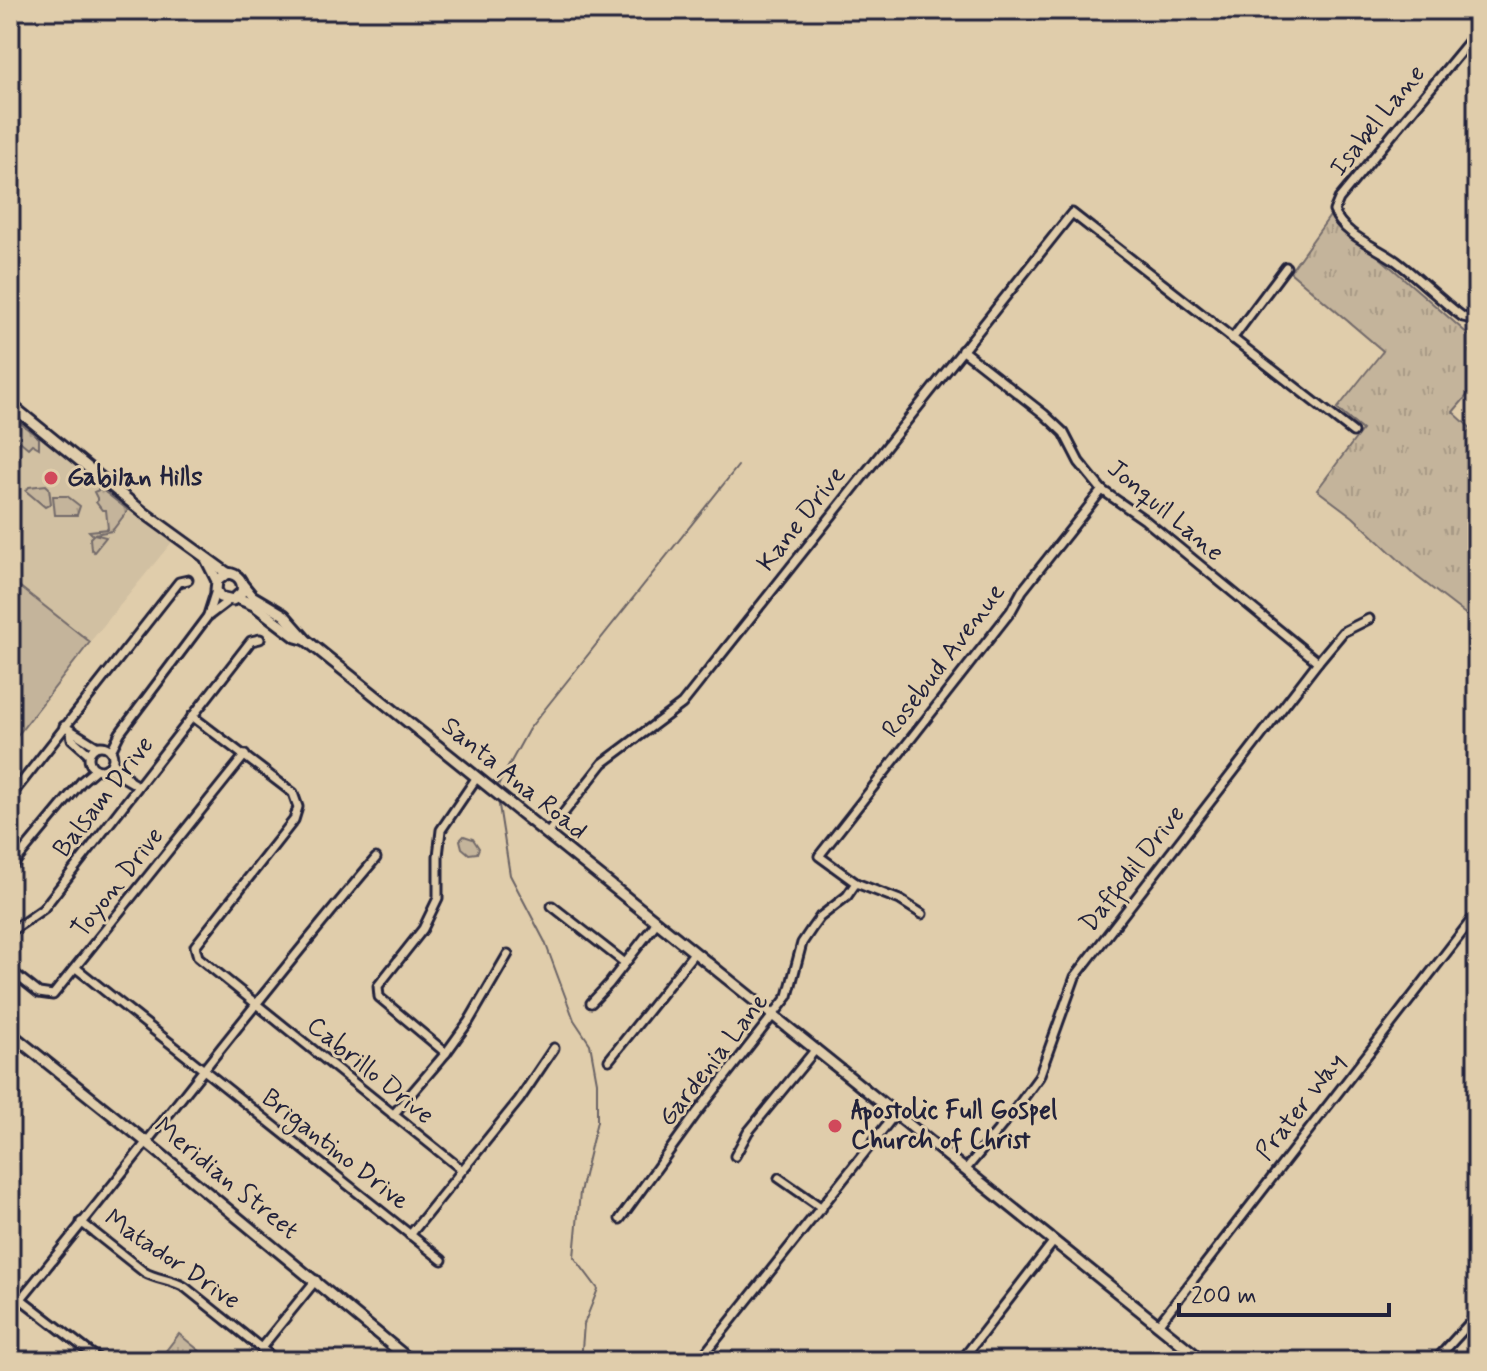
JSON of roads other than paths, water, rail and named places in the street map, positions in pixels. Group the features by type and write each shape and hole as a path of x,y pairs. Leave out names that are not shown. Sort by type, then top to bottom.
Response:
{"street":[{"name":"Isabel Lane","path":"1472,319 1463,317 1398,262 1357,236 1337,218 1334,211 1339,199 1477,32"},
{"name":"Kane Drive","path":"548,833 603,763 682,704 1072,213 1232,339"},
{"path":"1286,267 1232,339 1353,432"},
{"name":"Jonquil Lane","path":"962,350 1064,433 1079,462 1102,490 1145,520 1318,662"},
{"name":"Santa Ana Road","path":"10,404 206,559 227,573 236,575 252,596 284,615 306,640 1203,1361"},
{"name":"Rosebud Avenue","path":"856,883 819,856 1102,490"},
{"name":"Santa Ana Road","path":"206,559 220,597 254,605 296,637 306,640"},
{"path":"207,617 216,585 227,573"},
{"path":"10,797 179,582 188,580"},
{"path":"82,781 89,758 120,733 207,617 242,592 243,585"},
{"name":"Daffodil Drive","path":"966,1169 1039,1077 1075,977 1318,662 1343,632 1369,619"},
{"name":"Balsam Drive","path":"10,932 43,909 251,641 260,639"},
{"path":"192,716 245,755"},
{"path":"64,726 71,733 104,748 109,765 138,786"},
{"path":"71,733 72,739 96,769"},
{"name":"Toyon Drive","path":"10,970 39,993 53,995 245,755"},
{"name":"Cabrillo Drive","path":"245,755 293,793 298,807 294,820 195,946 198,957 461,1169"},
{"path":"10,868 82,781 96,769 109,765"},
{"path":"446,1053 379,997 378,986 423,929 438,898 441,830 477,777"},
{"path":"10,1312 254,1004 376,858"},
{"path":"856,883 900,900 922,914"},
{"name":"Gardenia Lane","path":"620,1219 696,1114 774,1015 793,986 802,943 812,928 820,917 847,896 856,883"},
{"path":"552,906 625,963"},
{"name":"Prater Way","path":"1158,1325 1477,913"},
{"path":"591,1003 657,922"},
{"path":"609,1060 694,953"},
{"path":"393,1115 469,1021 508,954"},
{"name":"Brigantino Drive","path":"76,968 442,1260"},
{"name":"Meridian Street","path":"10,1033 316,1280 411,1361"},
{"path":"410,1235 519,1100 554,1048"},
{"path":"735,1156 748,1132 816,1049"},
{"path":"699,1361 896,1113"},
{"path":"779,1178 822,1208"},
{"name":"Matador Drive","path":"81,1222 144,1272 186,1288 277,1361"},
{"path":"961,1361 1054,1241"},
{"path":"261,1348 316,1280"},
{"path":"21,1299 101,1361"},
{"path":"1435,1361 1477,1315"}],"waterway":[{"path":"496,789 529,729 738,466"},
{"path":"498,799 510,875 545,942 574,1020 590,1044 597,1082 597,1121 580,1192 574,1257 598,1289 584,1324 581,1361"}],"place":[{"name":"Gabilan Hills","path":"51,478"},
{"name":"Apostolic Full Gospel Church of Christ","path":"835,1126"}]}
